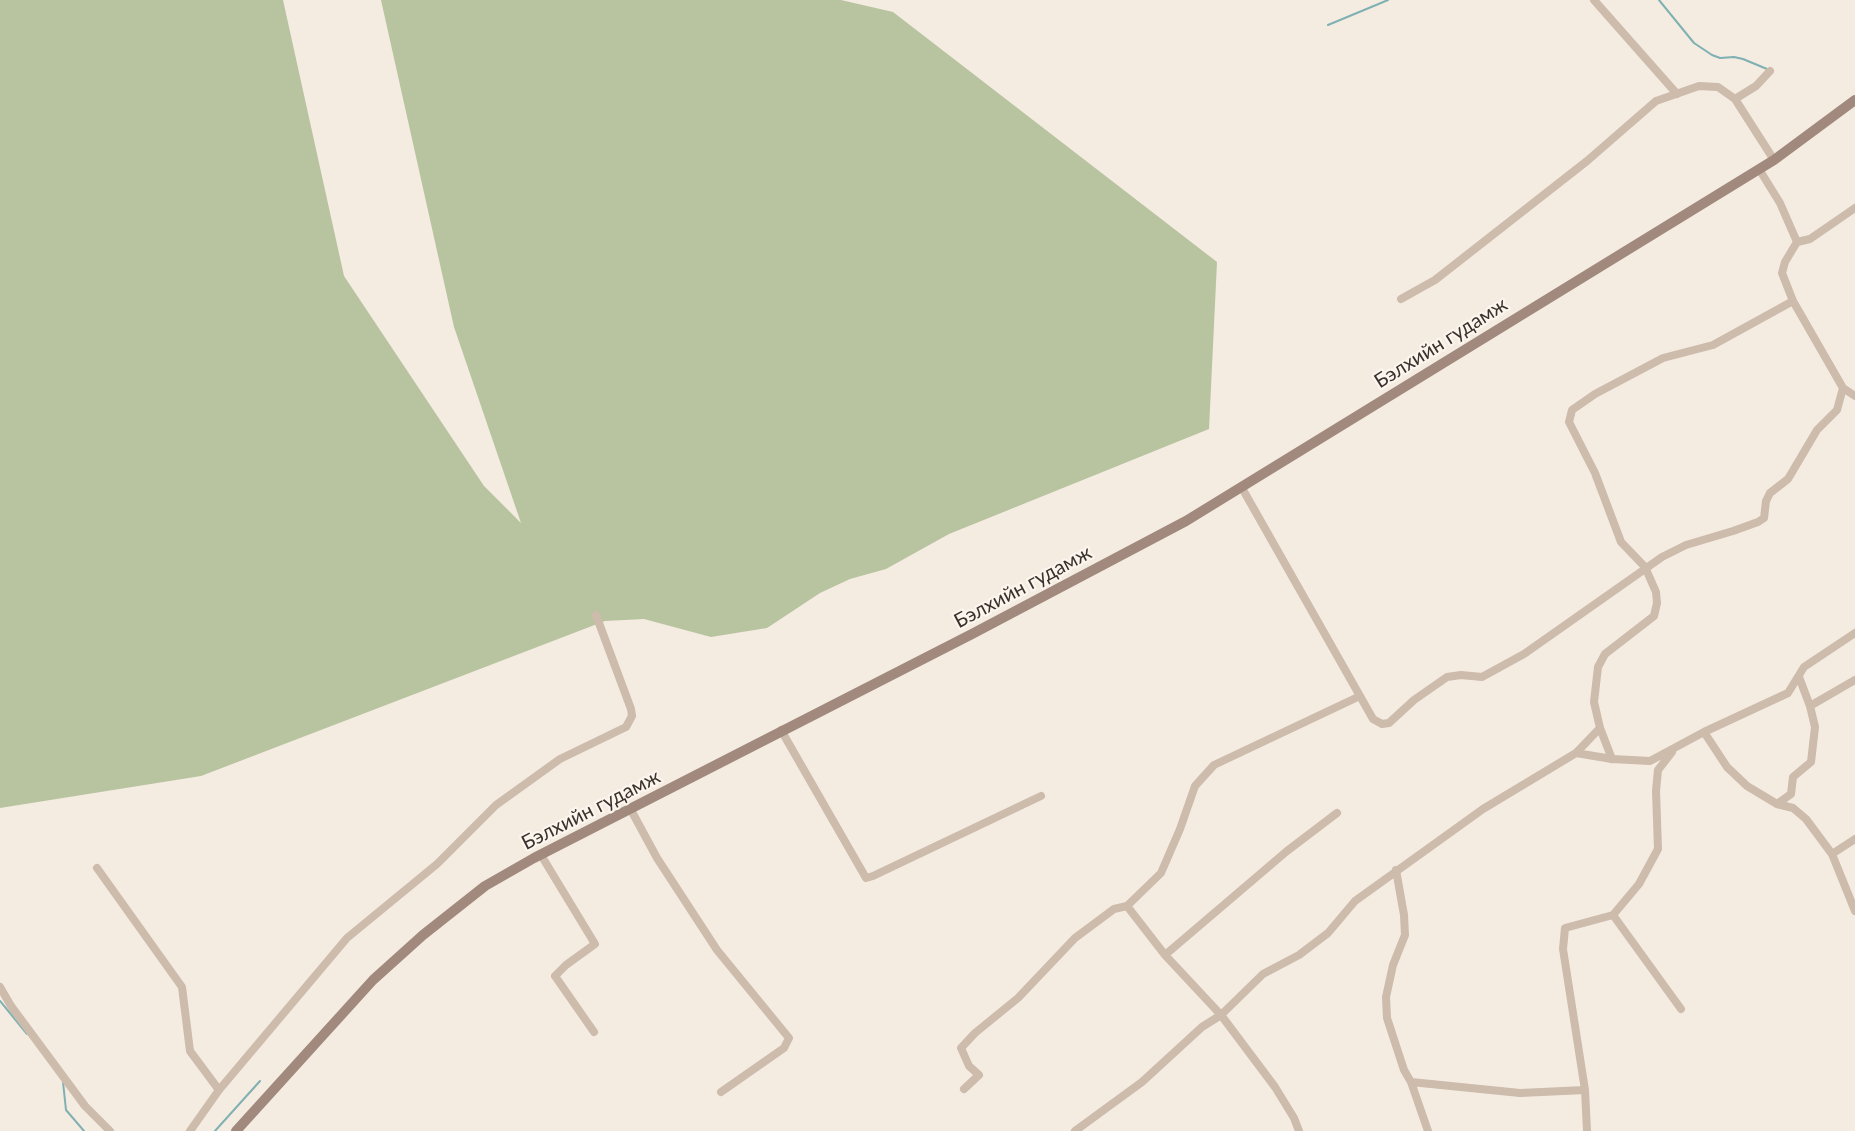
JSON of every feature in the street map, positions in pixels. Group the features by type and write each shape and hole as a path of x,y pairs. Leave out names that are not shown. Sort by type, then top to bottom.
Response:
{"main road":[{"name":"Бэлхийн гудамж","path":"236,1131 373,980 423,935 485,886 1186,521 1774,160 1855,100"}],"street":[{"path":"1594,0 1677,94"},
{"path":"1735,99 1755,86 1770,71"},
{"path":"1401,300 1435,280 1587,161 1656,101 1699,86 1718,87 1735,99 1774,160"},
{"path":"1759,169 1780,203 1797,242"},
{"path":"1797,242 1810,240 1829,224 1855,208"},
{"path":"1797,242 1785,262 1782,273 1793,301 1843,388 1855,396"},
{"path":"1612,759 1599,728 1594,702 1600,660 1651,620 1656,611 1656,592 1646,567 1621,542 1594,474 1569,422 1572,410 1595,394 1663,358 1713,345 1793,301"},
{"path":"1242,488 1373,719 1382,724 1389,723 1414,700 1447,676 1482,677 1524,654 1646,567 1686,545 1733,531 1764,518 1766,501 1770,493 1788,479 1817,430 1837,410 1843,388"},
{"path":"190,1131 219,1090 342,943 436,864 496,805 560,759 626,727 632,716 631,710 596,615"},
{"path":"1576,753 1612,759 1650,761 1704,732 1788,693 1804,667 1855,633"},
{"path":"1777,804 1791,794 1792,777 1811,762 1815,727 1799,677"},
{"path":"1810,706 1855,680"},
{"path":"964,1089 979,1076 969,1066 961,1048 975,1033 1018,998 1075,938 1114,909 1127,906 1161,873 1195,786 1214,765 1360,696"},
{"path":"1075,1131 1142,1082 1202,1027 1221,1015 1263,974 1299,955 1328,933 1355,901 1483,809 1576,753 1599,728"},
{"path":"781,730 866,878 1041,796"},
{"path":"1704,732 1727,767 1747,786 1777,804 1793,808 1806,819 1832,854 1855,909"},
{"path":"1588,1130 1585,1090 1563,949 1565,928 1613,915 1640,884 1658,849 1656,791 1658,770 1674,749"},
{"path":"631,810 657,858 717,950 789,1038 784,1048 722,1092"},
{"path":"1165,956 1279,858 1337,813"},
{"path":"1832,854 1855,839"},
{"path":"542,855 595,944 555,976 594,1032"},
{"path":"97,868 182,987 190,1051 219,1090"},
{"path":"1396,870 1405,935 1393,965 1386,997 1387,1018 1400,1060 1411,1082 1428,1131"},
{"path":"1127,906 1165,956 1221,1015 1275,1088 1294,1118 1299,1131"},
{"path":"1613,915 1681,1009"},
{"path":"0,987 11,1006 85,1106 110,1131"},
{"path":"1411,1082 1520,1093 1585,1090"}],"green space":[{"path":"0,0 283,0 344,276 484,486 521,523 454,327 381,0 841,0 893,12 1217,262 1209,429 949,534 886,569 850,579 820,593 767,628 711,637 644,619 605,621 201,776 0,808"}],"waterway":[{"path":"1328,25 1388,0"},
{"path":"1659,0 1694,43 1712,55 1720,58 1743,59 1767,69"},
{"path":"0,1001 27,1034"},
{"path":"215,1131 260,1081"},
{"path":"63,1082 66,1110 84,1131"}]}
